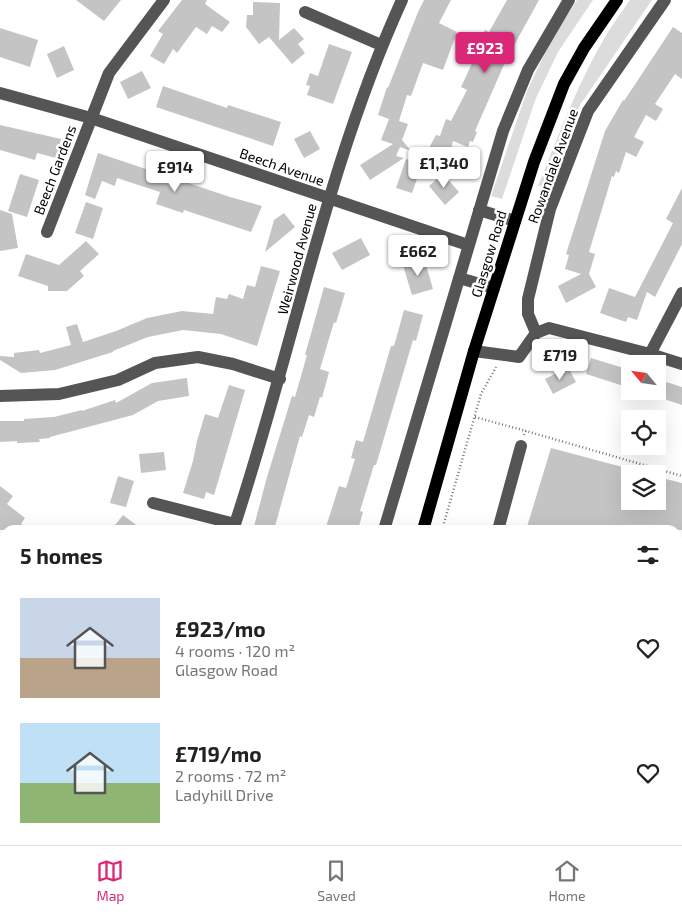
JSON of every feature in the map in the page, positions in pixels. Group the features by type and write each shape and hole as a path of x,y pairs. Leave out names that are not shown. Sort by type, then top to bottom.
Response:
{"main road":[{"name":"Glasgow Road","path":"423,525 474,352 534,162 564,84 584,48 617,0"}],"street":[{"name":"Beech Gardens","path":"47,232 109,73 164,0"},
{"name":"Weirwood Avenue","path":"235,525 280,379 328,199 381,46 402,0"},
{"name":"Glasgow Road","path":"385,525 503,131 528,70 569,0"},
{"name":"Rowandale Avenue","path":"536,333 528,314 528,299 550,209 588,111 665,0"},
{"path":"305,12 381,46"},
{"name":"Beech Avenue","path":"0,93 91,118 468,246"},
{"path":"480,210 515,221"},
{"path":"459,278 494,288"},
{"path":"650,354 682,293"},
{"path":"474,352 519,357 536,333 549,328 682,364"},
{"path":"0,396 58,394 118,380 155,363 198,357 234,364 280,379"},
{"path":"499,525 521,446"},
{"path":"153,503 227,525"}],"path":[{"path":"443,525 482,394 502,355"},
{"path":"475,416 682,476"},
{"path":"521,446 526,431"}],"shaded area":[{"path":"577,0 593,0 558,52 536,98 502,199 491,196 527,91 553,36"},
{"path":"630,0 652,0 580,105 567,132 550,188 538,186 588,69 608,32"}],"building":[{"path":"76,0 121,0 104,21"},
{"path":"182,0 207,0 205,4 230,22 222,32 212,26 207,34 196,27 177,53 173,49 164,64 150,56 163,34 158,31"},
{"path":"424,0 451,0 439,23 457,32 443,70 423,63 411,96 407,95 399,121 408,124 402,140 411,151 400,147 396,156 404,158 370,180 360,165 393,144 381,140 389,119 378,115 387,87"},
{"path":"507,0 539,0 506,60 475,131 477,132 473,142 470,141 468,147 453,141 450,153 429,148 436,135 440,136 446,119 451,121 467,90 461,87 475,57 472,55 485,30 489,32"},
{"path":"253,2 280,3 279,40 294,28 304,39 298,44 305,53 292,64 269,37 259,44 246,27 247,15 253,15"},
{"path":"673,27 682,33 682,79 675,74 655,104 663,109 656,121 646,115 634,137 644,142 636,157 626,152 619,173 616,171 614,177 612,176 589,252 595,254 589,274 596,287 566,303 558,286 581,274 565,269 569,255 566,254 605,131 623,100"},
{"path":"0,28 38,40 30,67 0,57"},
{"path":"329,44 352,52 333,104 307,95 310,86 306,85 310,73 318,76"},
{"path":"64,46 74,70 57,78 47,54"},
{"path":"142,71 151,88 128,99 120,82"},
{"path":"163,86 227,108 228,105 281,122 273,146 156,107"},
{"path":"0,125 61,139 56,158 37,153 35,160 0,150"},
{"path":"310,131 320,149 304,158 294,139"},
{"path":"98,153 262,206 251,232 184,210 183,213 156,204 160,192 117,178 115,186 102,181 95,199 85,195"},
{"path":"406,159 422,164 412,193 396,188"},
{"path":"20,174 39,180 27,217 8,211"},
{"path":"443,174 459,192 445,205 429,186"},
{"path":"682,188 682,244 655,297 647,292 637,320 628,317 626,322 600,313 609,288 635,297 673,223 666,219"},
{"path":"86,202 103,208 93,239 75,233"},
{"path":"0,210 12,214 18,248 0,251"},
{"path":"284,213 295,227 265,252 274,220"},
{"path":"361,238 370,255 342,270 332,253"},
{"path":"86,241 99,254 80,271 84,276 67,291 48,291 48,286 18,276 26,254 59,265"},
{"path":"424,258 433,289 412,295 403,265"},
{"path":"261,266 280,271 257,346 221,334 183,330 148,337 113,352 55,370 21,373 0,360 0,356 14,357 14,353 39,350 40,353 71,345 66,327 77,324 83,342 147,318 182,311 213,314 216,297 227,299 229,294 243,299 247,285 255,287"},
{"path":"324,287 345,293 320,369 329,372 322,398 320,397 314,417 309,415 302,437 300,436 275,525 254,525 292,396 295,397 307,355 305,355"},
{"path":"404,310 423,315 416,341 413,340 376,465 374,465 360,511 363,512 359,525 327,525 339,486 346,488 355,459 351,458 356,440 363,442 391,346 394,346"},
{"path":"591,358 621,367 621,385 586,374"},
{"path":"568,367 576,382 553,394 545,379"},
{"path":"187,378 189,396 158,401 133,415 50,438 39,439 40,442 0,442 0,421 24,421 24,419 54,417 82,411 115,400 116,403 152,383"},
{"path":"666,382 682,387 682,405 666,400"},
{"path":"229,385 245,390 214,495 206,492 204,499 183,493 205,414 218,418"},
{"path":"551,448 621,467 621,510 666,510 666,479 682,483 682,525 528,525"},
{"path":"164,452 166,470 141,473 139,454"},
{"path":"118,476 134,481 126,507 110,503"},
{"path":"0,486 13,496 7,504 25,518 21,524 22,525 0,525"},
{"path":"123,515 136,525 115,525"}]}
